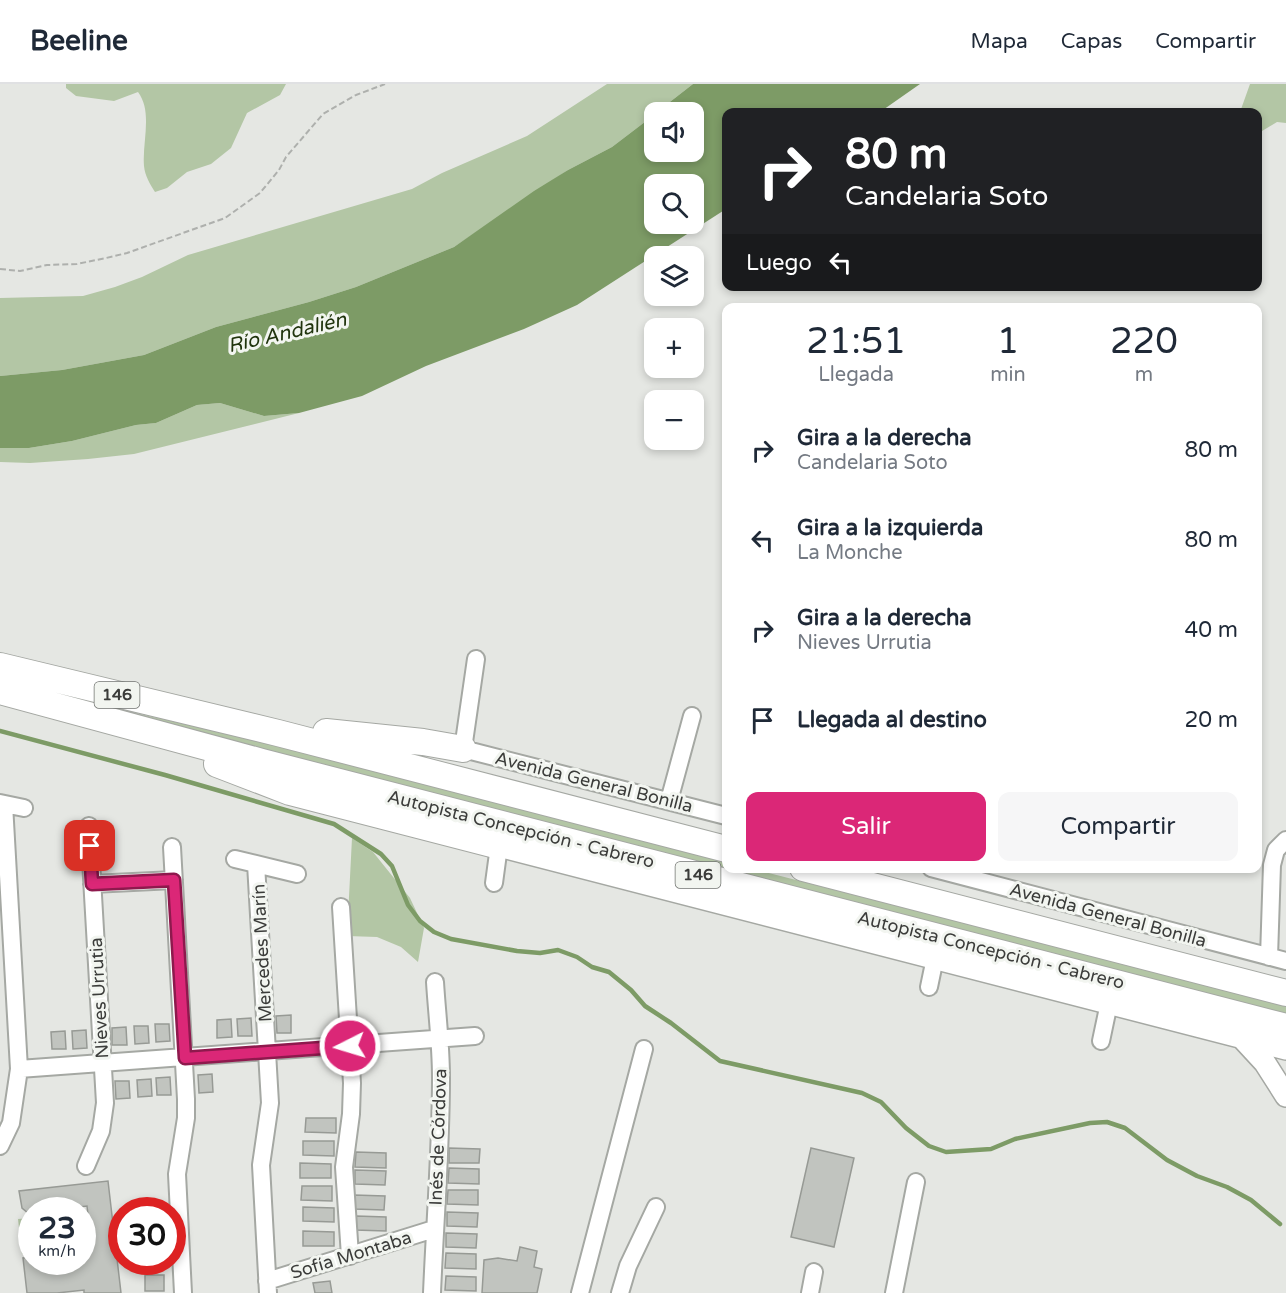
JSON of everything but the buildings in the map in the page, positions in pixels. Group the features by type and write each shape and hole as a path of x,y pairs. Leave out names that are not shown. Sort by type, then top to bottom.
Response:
{"highway":[{"name":"Autopista Concepción - Cabrero","path":"0,666 722,848"},
{"name":"Autopista Concepción - Cabrero","path":"0,691 111,722 1286,1027"},
{"path":"111,722 290,792 499,846"},
{"path":"227,722 423,742 463,749"},
{"name":"Autopista Concepción - Cabrero","path":"822,873 1286,993"}],"main road":[{"path":"499,846 1286,1048"},
{"path":"1240,1036 1266,1063 1286,1096"}],"street":[{"path":"463,749 476,659"},
{"path":"669,801 692,716"},
{"name":"Avenida General Bonilla","path":"463,749 722,815"},
{"path":"0,1146 11,1123 19,1070 2,803 24,808"},
{"name":"Nieves Urrutia","path":"86,1166 103,1123 105,1103 89,826"},
{"path":"1278,959 1272,865 1276,850 1286,840"},
{"path":"494,883 499,846"},
{"path":"172,847 185,1058 186,1118 177,1180 183,1293"},
{"name":"Mercedes Marín","path":"235,859 297,874"},
{"name":"Mercedes Marín","path":"256,864 270,1111 261,1165 268,1287"},
{"name":"Avenida General Bonilla","path":"950,873 1278,959"},
{"path":"92,884 174,880"},
{"path":"341,907 350,1046 351,1106 344,1167 350,1256"},
{"path":"930,987 935,958"},
{"name":"Inés de Córdova","path":"432,1293 440,1117 440,1038 437,1025 435,982"},
{"path":"1101,1041 1109,1003"},
{"path":"19,1070 475,1036"},
{"path":"580,1293 644,1049"},
{"path":"894,1293 916,1182"},
{"path":"620,1293 628,1266 656,1207"},
{"name":"Sofía Montaba","path":"268,1287 350,1256 434,1229"},
{"path":"810,1293 814,1272"}],"path":[{"path":"0,269 20,271 106,258 127,253 225,218 260,193 279,170 286,157 323,114 356,95 385,84"}],"shaded area":[{"path":"66,84 286,84 280,95 247,113 231,148 211,164 187,172 167,188 155,192 145,170 146,118 138,92 114,101 76,96 66,88"},
{"path":"607,84 693,84 670,102 644,102 644,123 612,147 568,170 454,247 356,287 216,327 144,355 62,370 0,376 0,298 83,296 115,287 188,255 412,189 442,173 527,136"},
{"path":"1250,84 1286,84 1286,123 1277,122 1262,131 1262,108 1241,108"},
{"path":"220,403 264,416 299,413 134,454 30,463 0,462 0,448 29,448 72,441 136,425 156,423 197,405"},
{"path":"15,686 247,738 722,861 722,870"},
{"path":"352,838 373,852 410,898 424,928 418,962 401,947 377,937 347,936"},
{"path":"733,873 769,873 1286,1006 1286,1017"}],"water":[{"name":"Río Andalién","path":"693,84 920,84 886,108 722,108 722,212 704,223 704,174 644,174 644,234 687,234 669,246 644,246 644,262 577,305 524,329 426,366 362,396 299,413 264,416 220,403 197,405 156,423 136,425 72,441 29,448 0,448 0,376 62,370 144,355 216,327 356,287 454,247 534,191 612,147 644,123 644,162 704,162 704,102 670,102"}],"waterway":[{"path":"0,731 165,775 334,824 381,854 392,866 408,905 420,921 434,932 451,939 517,951 540,953 558,950 577,957 592,967 609,972 631,990 645,1006 720,1061 862,1093 881,1102 906,1128 929,1146 946,1152 991,1149 1015,1139 1090,1123 1107,1122 1125,1128 1167,1160 1251,1200 1280,1224"}],"route":[{"path":"90,846 92,884 174,880 185,1058 350,1046"}]}
